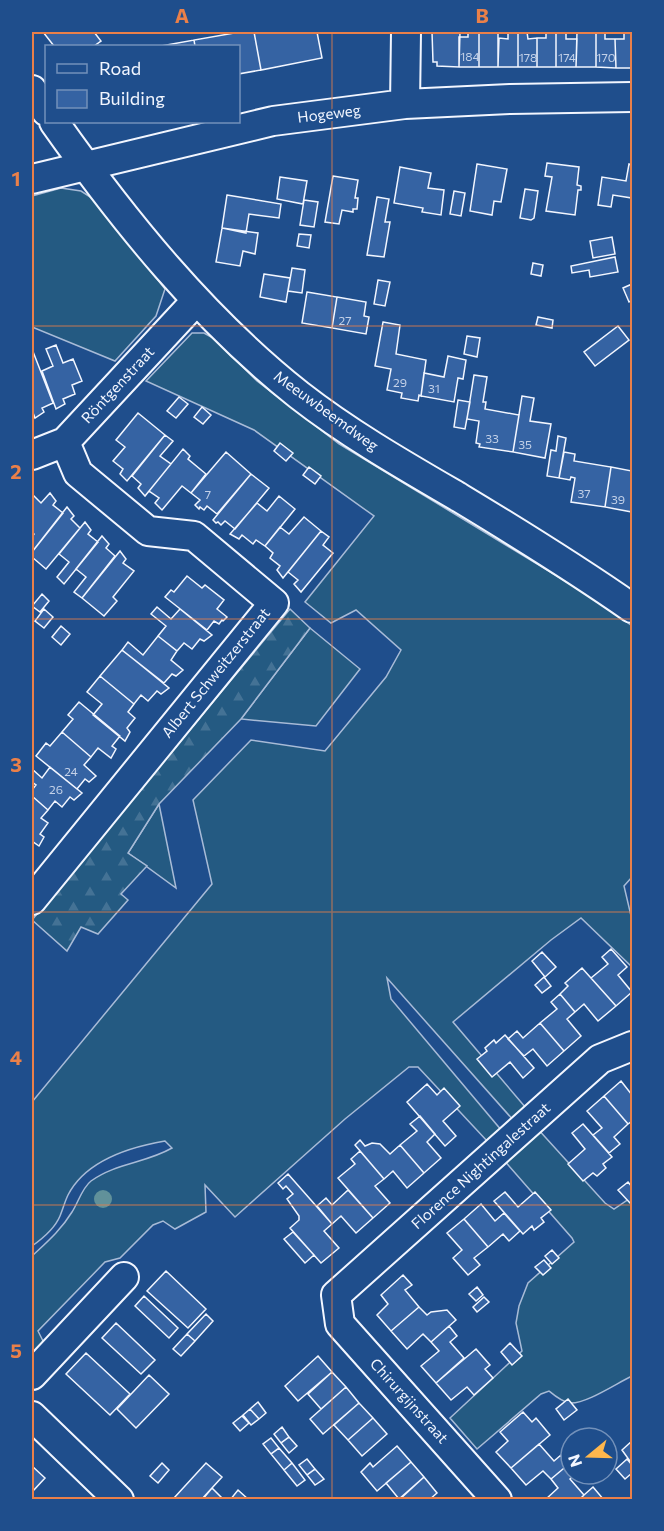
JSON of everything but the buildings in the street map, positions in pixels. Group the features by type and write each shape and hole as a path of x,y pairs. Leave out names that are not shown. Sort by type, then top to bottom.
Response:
{"street":[{"path":"405,104 406,32"},
{"path":"32,90 45,110"},
{"name":"Hogeweg","path":"32,179 273,121 405,104 633,97"},
{"name":"Meeuwbeemdweg","path":"55,123 85,165 196,301 299,395 368,444 583,574 633,608"},
{"name":"Röntgenstraat","path":"32,455 65,442 196,301"},
{"name":"Albert Schweitzerstraat","path":"32,900 274,603 194,536 148,531 78,473 65,442"},
{"name":"Florence Nightingalestraat","path":"336,1295 600,1059 633,1046"},
{"path":"32,1375 124,1277"},
{"name":"Chirurgijnstraat","path":"336,1295 340,1324 497,1500"},
{"path":"32,1416 119,1500"}],"green space":[{"path":"61,188 81,191 98,202 165,289 156,316 115,361 32,327 32,196"},
{"path":"192,333 204,333 213,338 257,381 339,444 600,602 632,626 632,877 624,886 632,920 632,967 581,918 551,940 453,1022 526,1108 514,1121 387,978 391,999 502,1131 488,1142 418,1067 409,1067 345,1119 235,1217 205,1185 206,1212 175,1229 163,1221 153,1225 120,1258 105,1262 38,1331 45,1345 32,1359 32,1256 54,1236 91,1181 111,1170 172,1148 165,1141 124,1151 97,1164 76,1183 55,1225 32,1246 32,1102 212,884 193,800 251,740 325,751 386,677 401,650 356,610 331,623 305,602 374,516 254,430 146,381"},
{"path":"290,609 310,628 241,719 159,804 128,853 147,866 121,894 128,900 98,934 81,927 67,951 32,920"},
{"path":"310,628 360,669 316,726 241,719"},
{"path":"159,804 176,888 128,853"},
{"path":"536,1127 605,1203 614,1209 632,1197 632,1376 593,1397 577,1402 564,1401 549,1391 541,1394 477,1449 450,1418 522,1351 516,1323 519,1306 528,1283 574,1242 502,1158"}]}
